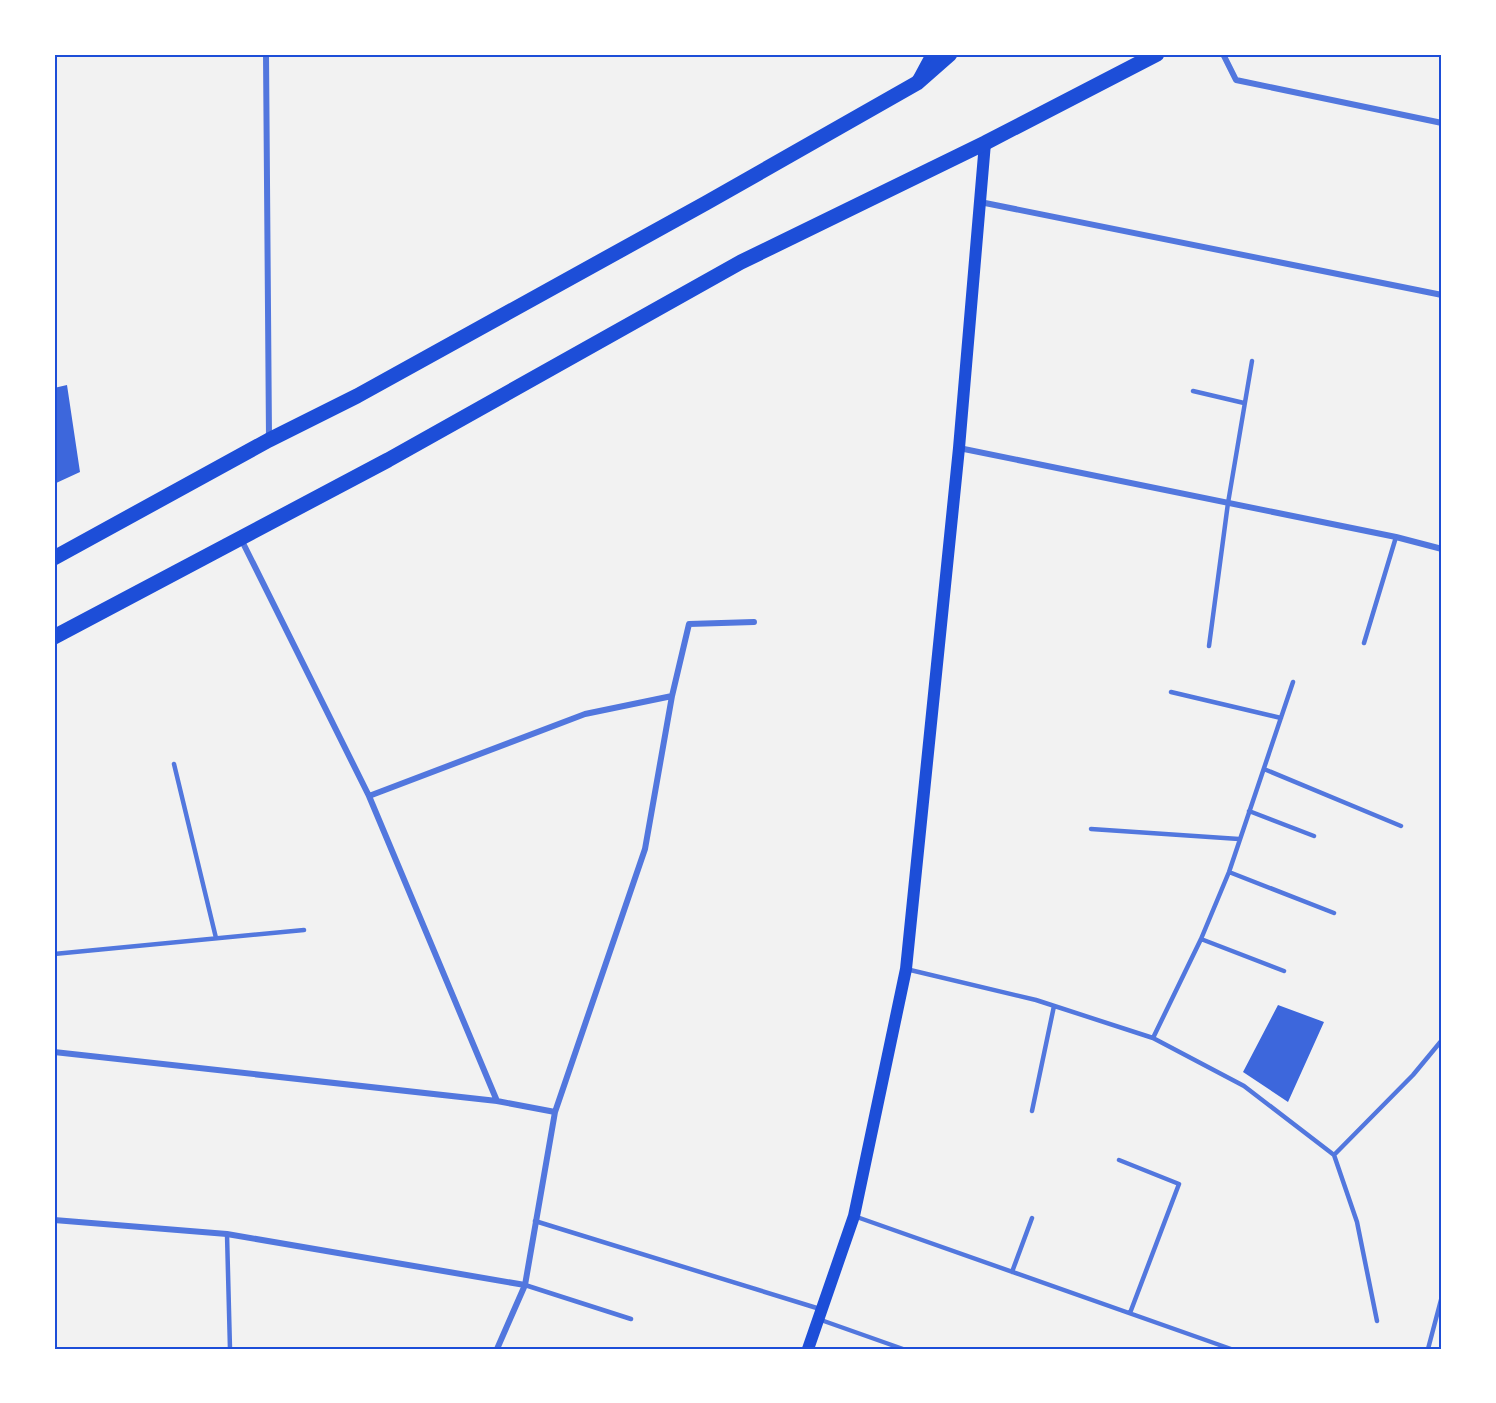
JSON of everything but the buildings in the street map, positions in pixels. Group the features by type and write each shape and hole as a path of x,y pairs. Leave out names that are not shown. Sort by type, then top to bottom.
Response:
{"main road":[{"path":"917,82 932,54"},
{"path":"54,558 269,440 367,391 917,82 950,54"},
{"path":"54,637 399,454 741,262 985,143 1157,54"},
{"path":"808,1349 854,1216 906,969 959,447 985,143"}],"street":[{"path":"266,54 269,440"},
{"path":"1223,54 1236,80 1442,123"},
{"path":"980,202 1442,295"},
{"path":"959,447 1396,537 1442,549"},
{"path":"240,538 369,796 497,1101"},
{"path":"497,1349 525,1285 555,1112 645,849 672,696 689,624 754,622"},
{"path":"369,796 585,714 672,696"},
{"path":"54,1053 497,1101 555,1112"},
{"path":"54,1220 227,1234 525,1285"}],"lane":[{"path":"1209,646 1228,503 1252,361"},
{"path":"1193,391 1244,403"},
{"path":"1364,643 1396,537"},
{"path":"1154,1038 1201,939 1229,872 1293,682"},
{"path":"1170,692 1281,718"},
{"path":"174,764 216,939"},
{"path":"1264,769 1401,826"},
{"path":"1249,811 1314,836"},
{"path":"1091,829 1239,839"},
{"path":"1229,872 1334,913"},
{"path":"54,954 304,930"},
{"path":"1201,939 1284,971"},
{"path":"906,969 1054,1006 1154,1038 1244,1086 1334,1155 1357,1222 1377,1321"},
{"path":"1032,1111 1054,1006"},
{"path":"1334,1155 1413,1075 1442,1040"},
{"path":"1119,1160 1179,1184 1130,1313"},
{"path":"854,1216 1231,1349"},
{"path":"1012,1272 1032,1218"},
{"path":"536,1221 821,1315 903,1349"},
{"path":"227,1234 230,1349"},
{"path":"525,1285 631,1319"},
{"path":"1428,1349 1442,1296"}]}
